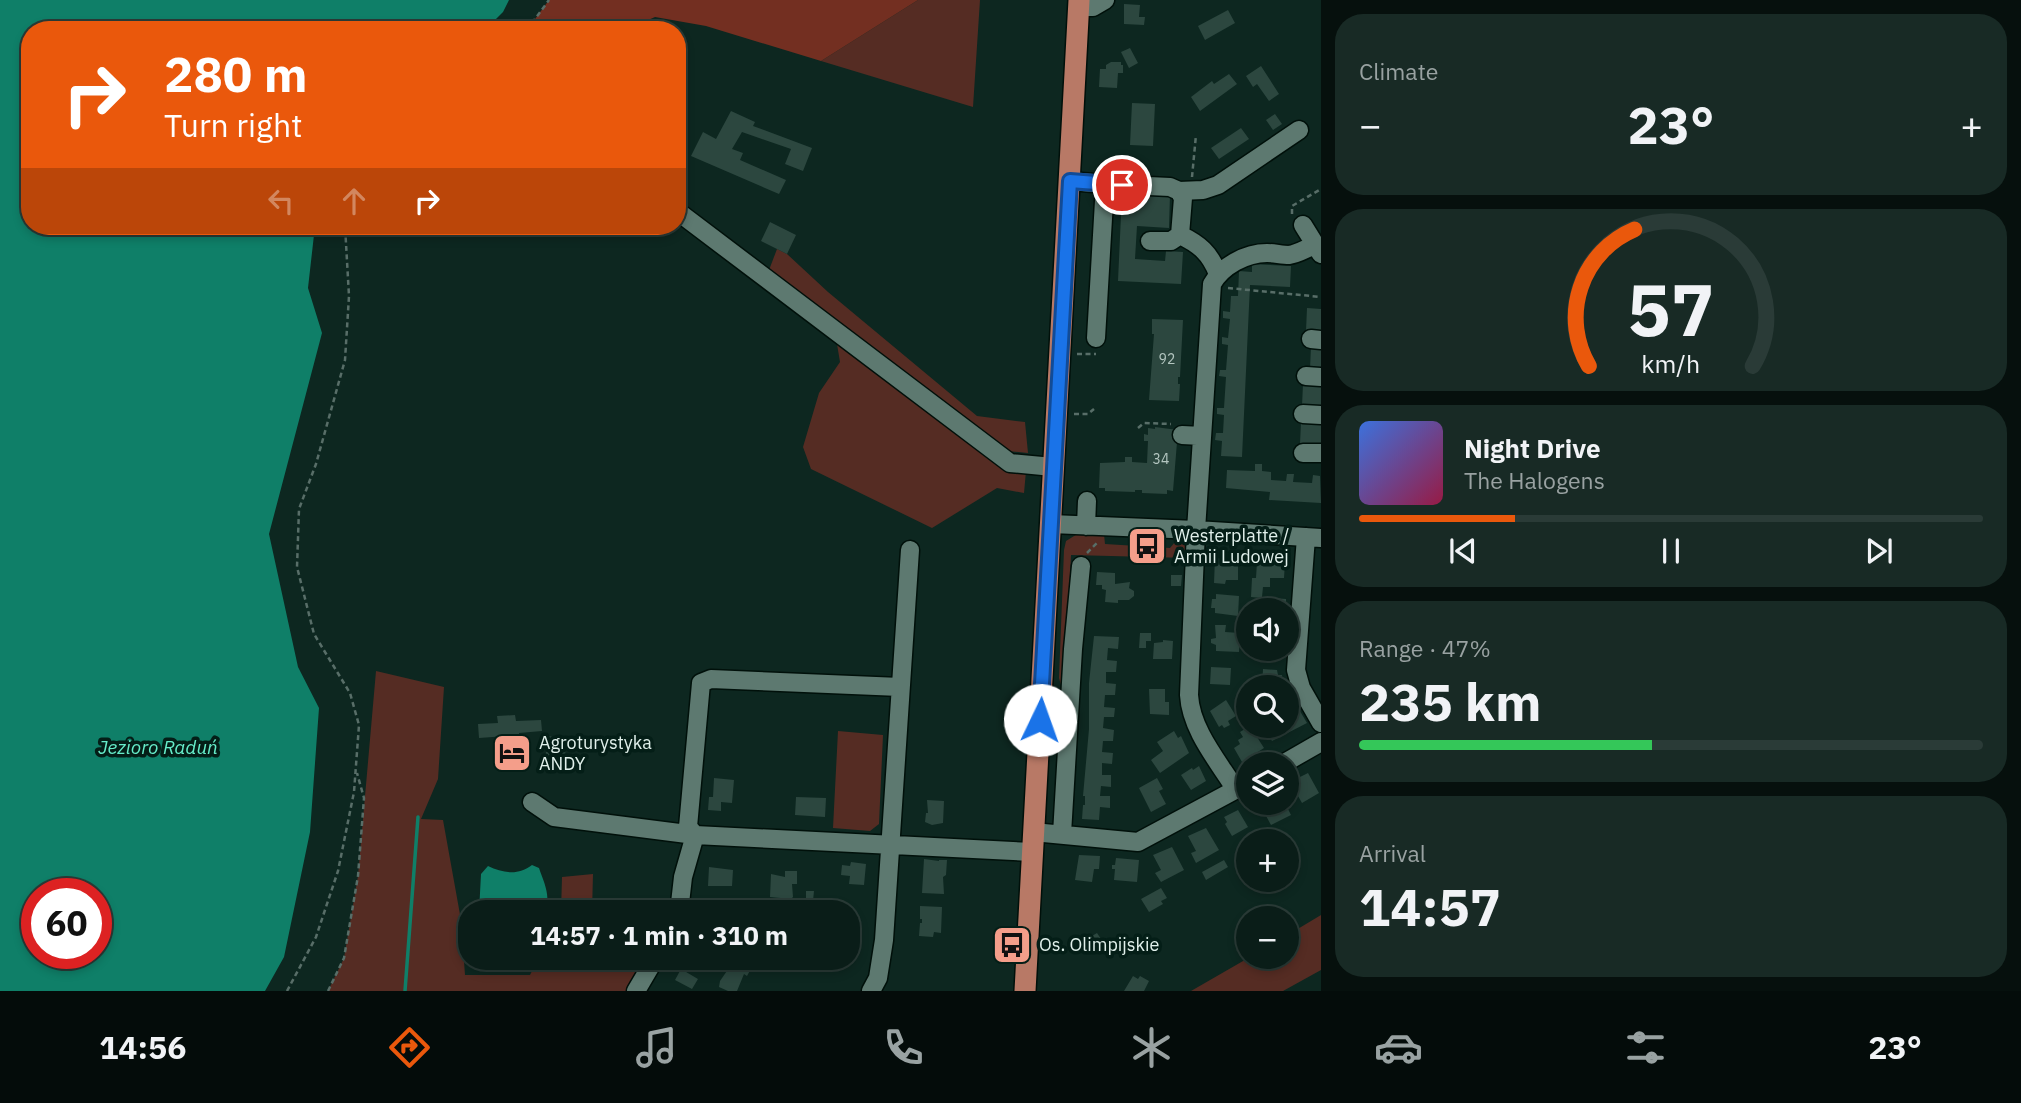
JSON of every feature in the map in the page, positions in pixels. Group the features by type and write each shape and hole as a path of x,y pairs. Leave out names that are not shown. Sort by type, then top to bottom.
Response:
{"main road":[{"path":"1026,991 1079,4"}],"street":[{"path":"1079,4 1093,7 1105,0"},
{"path":"1070,181 1170,187 1185,191 1203,190 1218,185 1299,130"},
{"path":"1096,346 1105,184"},
{"path":"1180,235 1185,191"},
{"path":"686,218 1010,463 1053,467"},
{"path":"1221,281 1226,267 1254,254 1290,255 1318,250 1303,225"},
{"path":"1150,242 1171,241 1180,235"},
{"path":"1180,235 1198,244 1206,252 1221,281"},
{"path":"1221,281 1212,284 1196,530 1190,709 1196,724 1236,779"},
{"path":"1303,414 1321,415"},
{"path":"1181,430 1202,436"},
{"path":"1086,526 1087,500"},
{"path":"1051,524 1313,537 1296,670 1301,688 1321,723"},
{"path":"871,991 878,978 884,940 910,550"},
{"path":"1062,834 1073,649 1081,566"},
{"path":"695,835 688,827 701,683 711,679 900,687"},
{"path":"1299,754 1321,742"},
{"path":"532,802 554,817 695,835 891,846 1033,842 1062,834 1138,842 1236,790"},
{"path":"680,900 683,877 695,835"},
{"path":"636,991 648,970"}],"path":[{"path":"534,21 549,0"},
{"path":"1185,191 1196,135"},
{"path":"287,991 316,937 338,871 356,770 359,725 350,693 314,634 297,567 299,509 316,464 345,360 349,296 346,235"},
{"path":"1221,281 1321,297"},
{"path":"1070,354 1096,346"},
{"path":"1079,415 1088,414 1094,409"},
{"path":"1138,428 1144,423 1181,430"},
{"path":"1081,566 1087,554 1104,536"},
{"path":"328,991 344,958 358,876 364,798 356,770"}],"shaded area":[{"path":"549,0 918,0 821,61 686,21 655,17 646,21 534,21"},
{"path":"918,0 980,0 973,107 821,61"},
{"path":"777,249 787,254 828,292 977,416 1025,422 1028,453 1007,451 1026,471 1024,493 997,488 932,528 811,469 803,447 819,393 840,362 835,332 766,278"},
{"path":"1079,533 1104,534 1105,544 1170,548 1180,536 1196,542 1189,558 1071,555 1064,696 1059,678 1064,550 1066,541"},
{"path":"376,671 444,687 438,779 421,819 443,820 458,903 458,970 465,970 465,975 530,975 532,970 639,970 626,991 328,991 344,958 358,876"},
{"path":"838,731 883,735 879,824 870,831 833,828"},
{"path":"593,874 592,900 561,900 562,877"},
{"path":"1321,915 1321,970 1283,991 1191,991 1236,965 1236,969 1299,969 1299,928"}],"water":[{"name":"Jezioro Raduń","path":"0,0 509,0 494,21 21,21 21,235 314,235 308,288 322,333 269,534 298,667 319,708 310,832 284,957 265,991 0,991"},
{"path":"532,865 539,868 547,900 480,900 481,874 488,866 510,872"}],"building":[{"path":"1124,4 1140,5 1139,17 1145,17 1144,25 1124,24"},
{"path":"1228,10 1235,23 1205,40 1198,26"},
{"path":"1130,48 1138,63 1129,68 1121,52"},
{"path":"1121,62 1123,65 1123,73 1118,73 1117,88 1099,87 1100,69 1106,69 1106,65"},
{"path":"1261,66 1279,94 1269,101 1257,84 1253,87 1246,76"},
{"path":"1229,74 1237,84 1200,111 1191,97 1212,81 1214,84"},
{"path":"1132,103 1155,104 1153,146 1130,145"},
{"path":"731,111 755,122 753,126 812,148 803,171 785,164 791,149 742,132 732,149 743,153 740,160 786,180 779,194 691,156 703,132 716,139"},
{"path":"1275,114 1282,124 1273,130 1266,120"},
{"path":"1241,128 1249,139 1219,159 1211,148"},
{"path":"1122,193 1170,195 1169,228 1137,226 1135,259 1165,261 1166,251 1183,252 1181,284 1118,281"},
{"path":"770,222 796,235 787,254 761,241"},
{"path":"1252,264 1291,266 1290,287 1250,285 1242,457 1221,456 1222,441 1215,440 1216,433 1223,433 1224,415 1217,414 1217,408 1224,408 1226,377 1219,376 1220,370 1226,370 1228,345 1222,344 1222,337 1228,338 1230,319 1223,318 1223,311 1230,312 1231,296 1238,296 1239,271 1252,272"},
{"path":"1307,308 1321,309 1321,331 1306,331"},
{"path":"1152,319 1183,320 1178,377 1179,401 1149,400 1154,334"},
{"path":"1311,346 1321,347 1321,369 1310,369"},
{"path":"1303,384 1321,385 1321,407 1302,406"},
{"path":"1301,422 1321,423 1321,445 1300,444"},
{"path":"1148,428 1178,430 1173,491 1167,490 1167,494 1142,493 1142,490 1105,491 1105,488 1099,488 1100,463 1125,462 1125,457 1132,457 1132,462 1147,463 1148,441 1144,441 1144,434 1148,435"},
{"path":"1255,464 1262,464 1262,471 1271,472 1271,480 1286,481 1287,474 1294,474 1293,482 1312,483 1313,475 1320,476 1321,503 1269,500 1270,492 1226,488 1227,470 1255,471"},
{"path":"1260,557 1285,562 1284,578 1270,578 1270,587 1263,587 1262,597 1274,598 1251,597 1252,578 1256,578"},
{"path":"1215,558 1238,560 1238,580 1226,580 1225,584 1214,583"},
{"path":"1097,572 1115,573 1115,584 1130,582 1129,588 1134,591 1134,596 1129,600 1118,600 1118,603 1105,602 1106,590 1102,589 1102,585 1096,585"},
{"path":"1171,575 1182,575 1181,586 1171,586"},
{"path":"1216,594 1239,596 1236,598 1236,616 1215,613 1215,608 1211,608 1212,599 1216,599"},
{"path":"1215,625 1226,625 1225,632 1236,633 1236,652 1216,651 1216,645 1211,643 1211,639 1216,638"},
{"path":"1140,633 1151,633 1151,641 1146,641 1146,648 1139,648"},
{"path":"1094,636 1119,637 1118,649 1108,648 1107,660 1117,661 1116,672 1106,672 1106,683 1116,684 1115,695 1105,695 1104,707 1115,708 1114,717 1104,717 1103,728 1114,730 1113,741 1103,741 1102,752 1113,753 1112,764 1102,763 1102,775 1111,775 1111,787 1101,786 1100,796 1110,796 1110,808 1100,807 1099,820 1082,819"},
{"path":"1173,641 1172,659 1153,659 1154,643"},
{"path":"1211,667 1231,668 1230,685 1210,684"},
{"path":"1263,669 1277,670 1278,675 1263,675"},
{"path":"1149,689 1165,689 1169,715 1150,714"},
{"path":"1226,700 1236,716 1228,721 1230,725 1224,728 1222,725 1219,727 1210,711"},
{"path":"1299,709 1307,723 1299,727"},
{"path":"515,715 516,721 541,720 542,731 479,738 478,724 498,723 497,716"},
{"path":"1174,731 1178,738 1181,736 1189,753 1160,773 1151,760 1163,751 1157,742"},
{"path":"548,736 567,739 564,763 545,760"},
{"path":"1258,738 1264,748 1258,752 1236,752 1234,748 1240,744 1238,740"},
{"path":"1199,766 1206,781 1191,790 1181,775"},
{"path":"1308,773 1319,793 1302,803 1299,798 1299,778"},
{"path":"714,778 734,780 732,803 721,802 721,811 708,810 709,797 713,797"},
{"path":"1157,778 1163,789 1159,791 1166,804 1151,812 1139,788"},
{"path":"796,797 826,798 825,817 795,815"},
{"path":"927,800 944,801 943,823 932,825 925,822 928,813"},
{"path":"1236,811 1236,815 1241,815 1248,827 1236,829 1236,834 1232,836 1224,817"},
{"path":"1266,815 1291,815 1271,825"},
{"path":"1206,828 1219,850 1196,863 1191,853 1196,851 1188,836"},
{"path":"1172,847 1184,870 1161,882 1155,873 1161,870 1153,855"},
{"path":"1079,855 1100,856 1099,869 1094,869 1092,882 1075,880"},
{"path":"1116,858 1139,860 1137,882 1114,880 1115,869 1112,869 1112,865 1115,865"},
{"path":"924,859 947,860 946,875 943,877 944,894 922,893"},
{"path":"1224,860 1228,867 1206,880 1202,872"},
{"path":"851,862 866,864 864,885 849,884 850,876 841,875 842,865 850,866"},
{"path":"709,867 733,870 732,886 708,886"},
{"path":"785,871 797,871 797,884 792,884 793,897 770,897 771,874 785,877"},
{"path":"1161,888 1167,898 1161,901 1163,904 1149,912 1141,899"},
{"path":"806,891 814,891 813,900 806,900"},
{"path":"920,906 942,907 941,933 934,932 933,937 919,936 922,923"},
{"path":"1097,933 1101,939 1090,944 1087,939"},
{"path":"680,970 698,979 692,989 675,980"},
{"path":"728,970 750,970 747,976 744,974 737,991 719,987"},
{"path":"1133,976 1149,981 1144,991 1124,991"}],"waterway":[{"path":"405,991 418,817"}],"place":[{"name":"Westerplatte / Armii Ludowej","path":"1147,546"},
{"name":"Agroturystyka ANDY","path":"512,753"},
{"name":"Os. Olimpijskie","path":"1012,945"}],"route":[{"path":"1040,720 1070,181 1122,185"}]}
